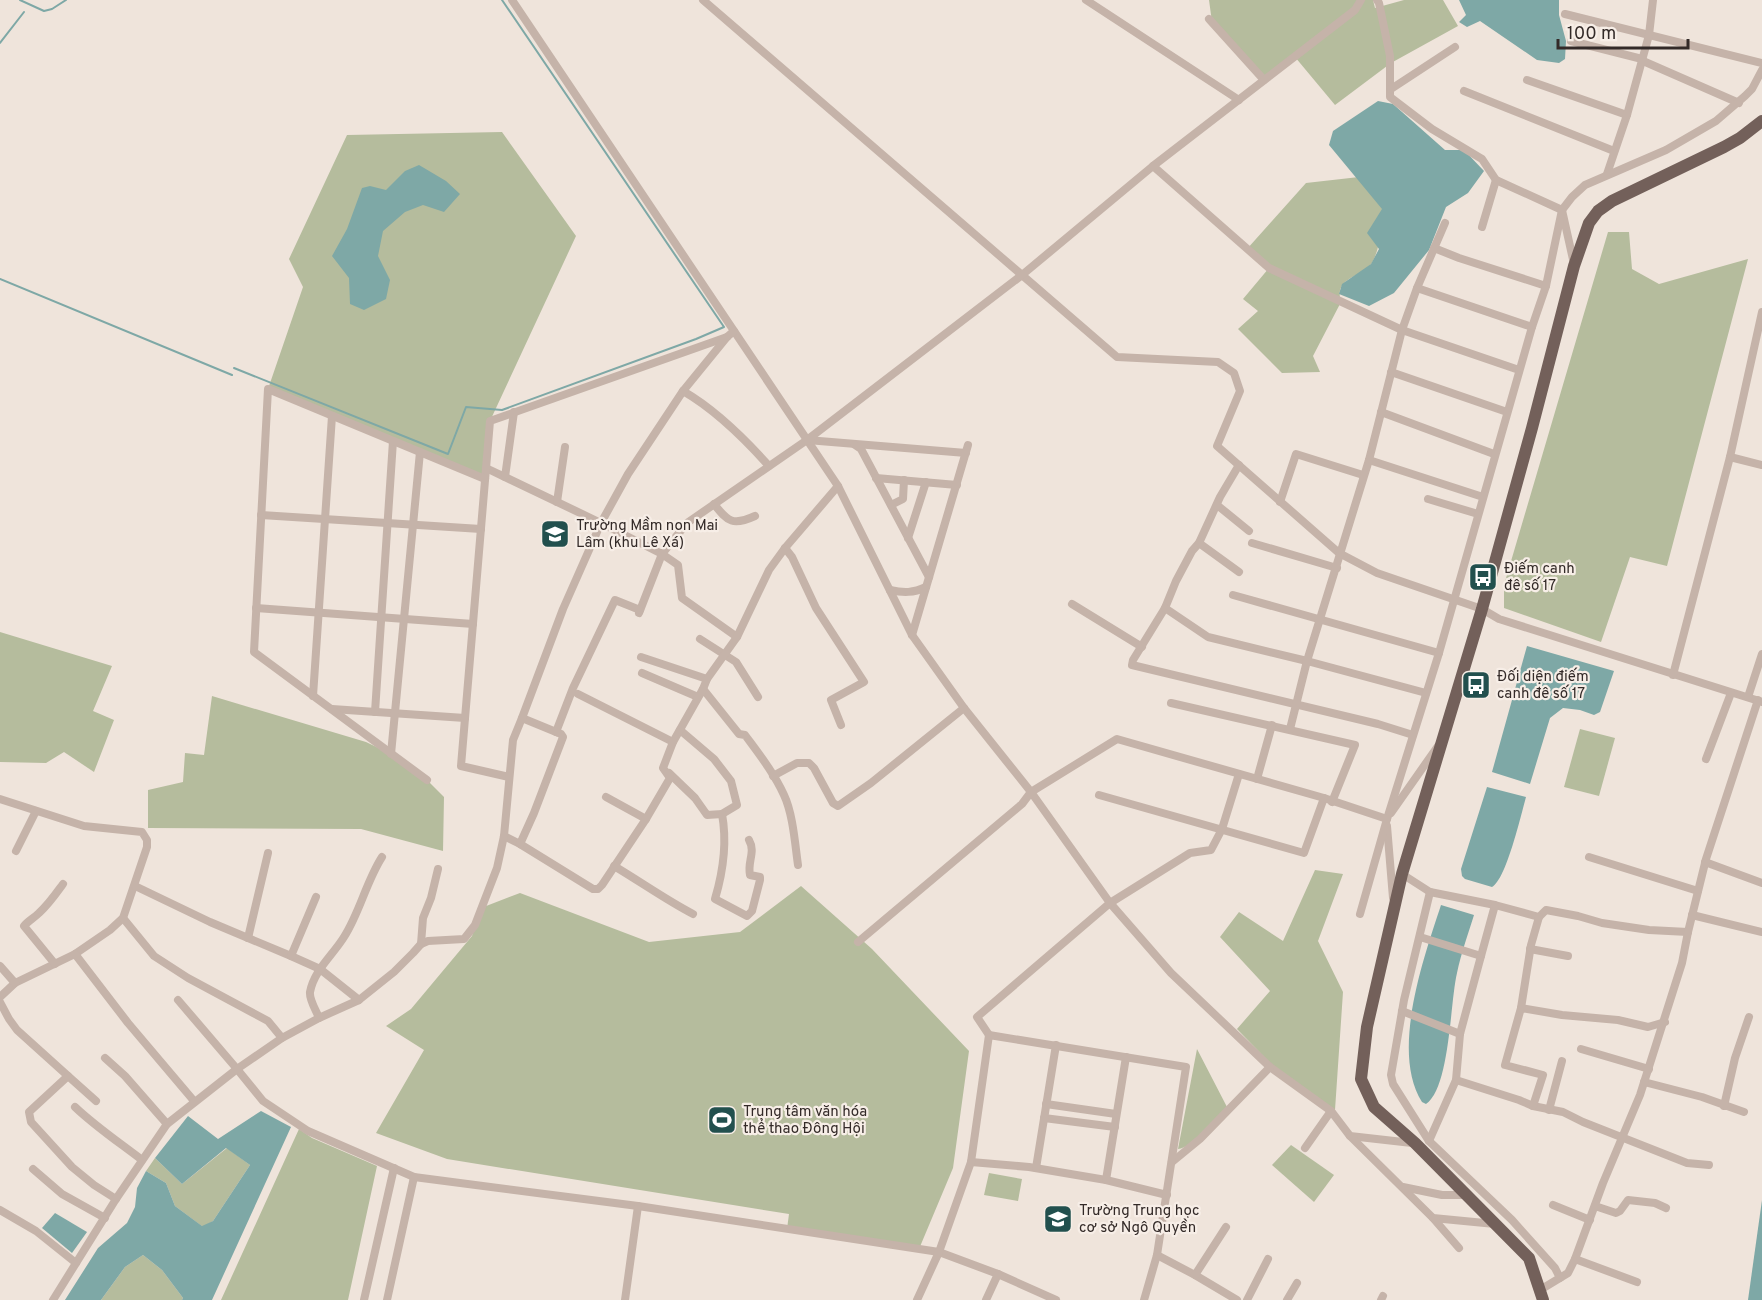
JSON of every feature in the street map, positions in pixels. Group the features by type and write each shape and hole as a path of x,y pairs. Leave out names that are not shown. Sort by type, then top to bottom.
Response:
{"main road":[{"path":"1540,1296 1529,1258 1415,1143 1374,1107 1361,1079 1367,1027 1402,874 1482,609 1533,428 1574,266 1589,222 1601,208 1612,201 1740,138 1762,121"}],"street":[{"path":"513,0 683,252 730,334 838,486 912,635 1110,903 1172,973 1270,1067 1331,1111 1350,1136 1402,1186 1459,1248"},
{"path":"703,0 1117,357 1218,362 1234,373 1240,390 1217,446 1339,553 1377,573 1482,609 1499,619 1760,701 1705,862 1682,963 1649,1069 1568,1273 1540,1296"},
{"path":"1086,0 1239,100"},
{"path":"556,732 573,688 615,600 640,612 662,554 687,523 807,440 1022,275 1153,166 1355,10 1361,0"},
{"path":"1377,0 1390,56 1390,97 1432,129 1482,159 1496,180 1562,210"},
{"path":"1607,174 1627,115 1649,35 1653,0"},
{"path":"1565,14 1762,63"},
{"path":"1209,19 1264,80"},
{"path":"1571,41 1642,60 1739,103"},
{"path":"1391,89 1455,47"},
{"path":"1360,914 1439,653 1494,453 1546,286 1562,210 1572,196 1585,185 1666,150 1716,121 1739,103 1752,89 1762,70"},
{"path":"1527,80 1627,115"},
{"path":"1464,91 1614,151"},
{"path":"1153,166 1269,268 1402,330 1519,370"},
{"path":"1482,227 1496,180"},
{"path":"1562,210 1574,266"},
{"path":"1290,729 1307,661 1369,459 1402,330 1444,223"},
{"path":"1434,248 1546,286"},
{"path":"1417,288 1532,327"},
{"path":"1673,675 1730,457 1762,312"},
{"path":"53,1300 116,1199 167,1124 237,1069 282,1038 359,1000 394,972 421,944 428,941 464,939 472,931 497,868 504,836 513,740 563,609 601,523 628,474 683,391 730,334"},
{"path":"509,777 462,766 490,421 730,334"},
{"path":"1391,372 1507,412"},
{"path":"427,780 254,652 268,389 485,479"},
{"path":"683,391 697,399 724,421 769,466"},
{"path":"506,477 514,412"},
{"path":"1380,412 1494,453"},
{"path":"313,696 332,416"},
{"path":"807,440 967,449 912,635"},
{"path":"375,712 393,441"},
{"path":"854,444 861,449 929,577"},
{"path":"557,502 565,447"},
{"path":"391,754 420,452"},
{"path":"1280,502 1296,454 1363,476"},
{"path":"1730,457 1762,465"},
{"path":"1369,459 1483,497"},
{"path":"1239,465 1199,543 1176,581 1165,608 1132,660 1134,666 1378,724 1413,735"},
{"path":"486,468 662,554 678,565 682,598 737,637"},
{"path":"876,478 957,484"},
{"path":"903,500 904,480"},
{"path":"908,538 926,482"},
{"path":"663,768 673,742 707,679 737,637 769,570 838,486"},
{"path":"1428,499 1478,514"},
{"path":"891,505 903,500 918,507"},
{"path":"714,504 726,519 732,522 755,516"},
{"path":"1217,505 1249,531"},
{"path":"261,515 481,529"},
{"path":"1199,543 1239,572"},
{"path":"1252,543 1337,568"},
{"path":"785,548 796,565 816,608 864,682 831,700 841,725"},
{"path":"890,590 905,593 926,588"},
{"path":"1233,595 1439,653"},
{"path":"1072,604 1142,647"},
{"path":"256,608 473,624"},
{"path":"1165,608 1208,637 1426,693"},
{"path":"699,639 736,662 758,697"},
{"path":"1748,697 1762,654"},
{"path":"641,657 707,679"},
{"path":"642,673 698,697"},
{"path":"703,689 739,734 745,735 764,759 785,797 798,865"},
{"path":"1706,759 1731,693"},
{"path":"578,694 673,742"},
{"path":"1099,795 1304,853 1354,745 1172,703"},
{"path":"773,776 797,763 809,763 835,806 838,806 871,783 964,708"},
{"path":"330,709 465,718"},
{"path":"520,844 562,737 556,732 522,718"},
{"path":"1257,779 1272,725"},
{"path":"663,768 695,798 707,815 722,814 737,805 731,781 714,759 680,730"},
{"path":"858,942 1022,804 1030,792 1117,739 1387,819"},
{"path":"1394,909 1387,819 1442,740"},
{"path":"504,836 593,889 598,889 646,819 670,778 663,768"},
{"path":"917,1300 939,1252 971,1162 989,1035 976,1017 1110,903 1190,854 1211,850 1222,829 1239,774"},
{"path":"606,797 646,819"},
{"path":"0,799 84,826 142,832 145,836 147,847 123,918 75,954 15,983 0,1000 17,1030 96,1101"},
{"path":"16,851 36,811"},
{"path":"722,814 723,852 715,899 747,916 752,911 760,880 760,877 750,875 753,851 749,840"},
{"path":"248,938 268,853"},
{"path":"319,1018 309,996 313,981 344,938 373,871 382,857"},
{"path":"1589,857 1698,891"},
{"path":"1705,862 1762,884"},
{"path":"614,866 644,883 668,901 693,914"},
{"path":"421,944 423,918 438,869"},
{"path":"1402,874 1430,892 1495,905 1539,917"},
{"path":"55,964 24,926 51,902 63,885"},
{"path":"135,886 210,922 320,969 359,1000"},
{"path":"1430,892 1402,1011 1391,1075 1393,1084 1429,1142 1512,1220 1555,1268 1560,1278"},
{"path":"291,956 316,897"},
{"path":"1429,1142 1456,1080 1460,1034 1495,905"},
{"path":"1533,1106 1543,1075 1505,1065 1521,1008 1530,949 1539,917 1546,910 1602,923 1649,930 1688,932"},
{"path":"1692,915 1762,932"},
{"path":"123,918 154,956 188,978 268,1021 282,1038"},
{"path":"1420,937 1481,956"},
{"path":"1530,949 1568,956"},
{"path":"75,954 128,1023 195,1101"},
{"path":"0,966 15,983"},
{"path":"178,1000 263,1101 308,1131 414,1177 638,1206 939,1252 998,1274 1056,1300"},
{"path":"1521,1008 1562,1015 1618,1020 1648,1027 1665,1022"},
{"path":"1402,1011 1460,1034"},
{"path":"1724,1106 1735,1058 1749,1017"},
{"path":"989,1035 1186,1067 1157,1255 1144,1300"},
{"path":"1036,1168 1056,1045"},
{"path":"1581,1049 1649,1069"},
{"path":"1106,1180 1126,1057"},
{"path":"105,1058 125,1076 167,1124"},
{"path":"1549,1110 1562,1061"},
{"path":"1172,1162 1200,1139 1270,1067"},
{"path":"69,1076 29,1112 31,1122 72,1167 116,1199"},
{"path":"1456,1080 1533,1106 1563,1112 1688,1163 1709,1165"},
{"path":"1644,1082 1702,1097 1744,1112"},
{"path":"1046,1104 1116,1114"},
{"path":"75,1107 142,1160"},
{"path":"1305,1148 1331,1111"},
{"path":"1044,1118 1114,1127"},
{"path":"1350,1136 1415,1143"},
{"path":"971,1162 1036,1168 1106,1180 1167,1195"},
{"path":"364,1300 394,1168"},
{"path":"33,1169 62,1194 105,1218"},
{"path":"387,1300 414,1177"},
{"path":"1402,1186 1442,1195 1467,1195"},
{"path":"1594,1206 1616,1213 1628,1200 1655,1203 1666,1208"},
{"path":"1553,1205 1590,1220"},
{"path":"624,1300 638,1206"},
{"path":"0,1210 36,1231 76,1263"},
{"path":"1433,1218 1496,1224"},
{"path":"1195,1275 1226,1227"},
{"path":"1157,1255 1237,1300"},
{"path":"1575,1258 1637,1282"},
{"path":"1247,1300 1268,1259"},
{"path":"986,1300 998,1274"},
{"path":"1287,1300 1297,1283"}],"green space":[{"path":"1209,0 1373,0 1375,8 1404,0 1443,0 1458,26 1391,63 1335,105 1295,57 1264,80 1212,22"},
{"path":"502,132 576,236 490,421 485,479 268,389 303,287 289,259 347,135"},
{"path":"1359,177 1383,209 1376,255 1369,267 1341,287 1341,302 1313,356 1320,372 1282,373 1238,329 1258,311 1243,299 1269,268 1247,249 1306,183"},
{"path":"1608,232 1629,232 1632,269 1659,284 1748,259 1667,566 1630,557 1601,642 1504,608 1504,585"},
{"path":"0,632 112,666 93,711 114,720 94,772 64,752 46,763 0,762"},
{"path":"212,696 366,742 391,754 427,780 444,797 443,851 361,829 148,828 148,790 183,782 185,753 204,755"},
{"path":"1580,729 1615,738 1599,796 1564,787"},
{"path":"1315,870 1343,874 1318,941 1343,992 1335,1110 1273,1066 1237,1029 1270,991 1220,937 1239,912 1283,941"},
{"path":"801,886 872,949 969,1051 953,1168 919,1249 787,1229 789,1214 447,1159 376,1133 424,1050 386,1026 411,1009 472,936 481,908 520,893 649,942 740,932"},
{"path":"1197,1049 1227,1107 1190,1144 1178,1149"},
{"path":"299,1129 312,1138 377,1166 348,1300 221,1300"},
{"path":"1291,1145 1334,1175 1314,1202 1272,1165"},
{"path":"227,1148 250,1165 213,1221 203,1227 175,1206 166,1183 146,1171 155,1158 182,1184"},
{"path":"989,1173 1022,1179 1018,1201 984,1195"},
{"path":"143,1255 162,1270 183,1298 182,1300 101,1300 125,1267"}],"water":[{"path":"1459,0 1559,0 1559,15 1566,41 1565,59 1559,63 1537,60 1480,21 1467,27 1459,22 1466,15"},
{"path":"1378,101 1393,104 1445,150 1464,150 1484,171 1468,193 1446,207 1429,250 1394,293 1369,306 1339,294 1342,284 1371,264 1379,249 1367,233 1382,209 1329,145 1333,131"},
{"path":"419,165 446,181 460,194 444,212 423,205 405,212 383,231 378,256 390,280 386,299 364,310 350,304 349,278 332,256 347,229 362,188 370,186 386,190 405,171"},
{"path":"1527,646 1614,671 1600,712 1594,715 1563,708 1550,718 1530,784 1492,772"},
{"path":"1487,787 1526,797 1508,860 1503,873 1492,887 1465,879 1461,869"},
{"path":"1441,905 1474,915 1457,973 1445,1063 1434,1095 1426,1104 1422,1102 1413,1081 1409,1057 1409,1031 1419,977"},
{"path":"261,1111 291,1127 212,1300 182,1300 183,1298 162,1270 143,1255 125,1267 101,1300 65,1300 98,1248 127,1223 135,1207 137,1188 146,1171 166,1183 175,1206 202,1226 213,1221 250,1165 226,1148 182,1184 155,1158 188,1116 218,1139"},
{"path":"1762,1200 1762,1300 1748,1300"},
{"path":"55,1213 87,1232 72,1253 42,1228"}],"waterway":[{"path":"20,0 44,11 66,0"},
{"path":"234,368 448,454 466,407 502,410 724,327 502,0"},
{"path":"0,43 24,12"},
{"path":"0,279 232,375"}],"place":[{"name":"Trường Mầm non Mai Lâm (khu Lê Xá)","path":"555,534"},
{"name":"Điếm canh đê số 17","path":"1483,577"},
{"name":"Đối diện điếm canh đê số 17","path":"1476,685"},
{"name":"Trung tâm văn hóa thể thao Đông Hội","path":"722,1120"},
{"name":"Trường Trung học cơ sở Ngô Quyền","path":"1058,1219"}]}
